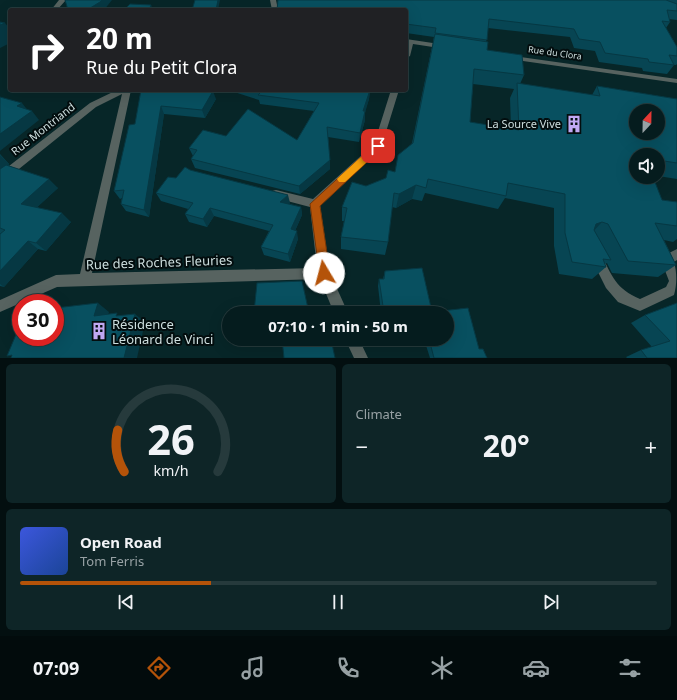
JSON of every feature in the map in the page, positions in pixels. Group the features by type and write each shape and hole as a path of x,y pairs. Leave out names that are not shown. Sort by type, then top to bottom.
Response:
{"street":[{"path":"55,8 63,0"},
{"path":"408,42 458,49"},
{"name":"Rue du Clora","path":"504,56 677,81"},
{"name":"Rue Montriand","path":"0,178 93,105 119,92"},
{"path":"85,279 127,92"},
{"path":"315,204 378,146 394,92"},
{"path":"269,193 315,204"},
{"path":"315,204 324,273 338,306"},
{"path":"592,249 610,284 622,298 640,305 670,291 675,281 667,260 677,254"},
{"name":"Rue des Roches Fleuries","path":"0,306 56,281 324,273"},
{"path":"355,346 361,358"}],"building":[{"path":"65,0 102,0 90,8 67,8"},
{"path":"195,0 218,0 216,8 193,8"},
{"path":"278,0 666,0 677,4 677,11 667,10 670,22 662,21 677,47 677,56 669,55 674,65 649,62 648,59 605,53 600,42 579,39 574,29 489,19 487,40 435,33 436,28 408,24 408,8 277,8"},
{"path":"130,4 151,5 150,8 126,8"},
{"path":"435,34 488,42 487,50 522,55 524,75 474,69 470,122 519,130 517,83 600,96 597,86 677,99 677,163 665,161 665,148 629,148 629,184 656,184 662,200 677,202 677,226 655,223 676,265 628,261 608,224 602,222 596,224 594,230 611,260 603,259 606,267 572,262 565,233 565,194 508,183 506,196 428,179 426,188 416,185 399,194 394,193 388,242 341,237 347,208 342,207 352,182 366,186 386,178 388,170 395,172 398,155 413,143"},
{"path":"141,92 212,92 202,110 161,106 144,210 121,204 124,190 114,191 129,125 135,124"},
{"path":"261,92 369,92 363,111 365,111 360,133 327,127 330,160 299,186 191,159 197,150 189,148 203,130 226,136 248,109 297,140 319,103 258,95"},
{"path":"0,97 22,103 17,106 32,111 0,134"},
{"path":"6,165 49,179 21,204 62,213 36,243 28,241 0,271 0,234 5,230 0,228 0,169"},
{"path":"185,167 190,170 288,195 280,202 301,207 291,229 297,231 288,254 261,247 273,225 210,208 203,219 185,214 193,203 156,193 168,177 176,178"},
{"path":"422,268 431,306 383,306 379,279 384,279 385,271"},
{"path":"302,281 307,306 255,306 257,283"},
{"name":"Résidence Léonard de Vinci","path":"98,303 94,316 117,313 116,316 135,314 124,358 11,358 12,355 7,356 12,344 12,346 64,346 64,307"},
{"path":"677,303 677,358 647,358 641,350 670,341 645,315"},
{"path":"468,308 479,349 483,349 487,358 434,358 431,346 454,346 454,310"},
{"path":"283,346 332,346 335,358 284,358"}],"slow traffic":[{"path":"342,179 365,158"}],"place":[{"name":"La Source Vive","path":"574,124"},
{"name":"Résidence Léonard de Vinci","path":"99,331"}],"route":[{"path":"324,273 315,204 378,146"}]}
